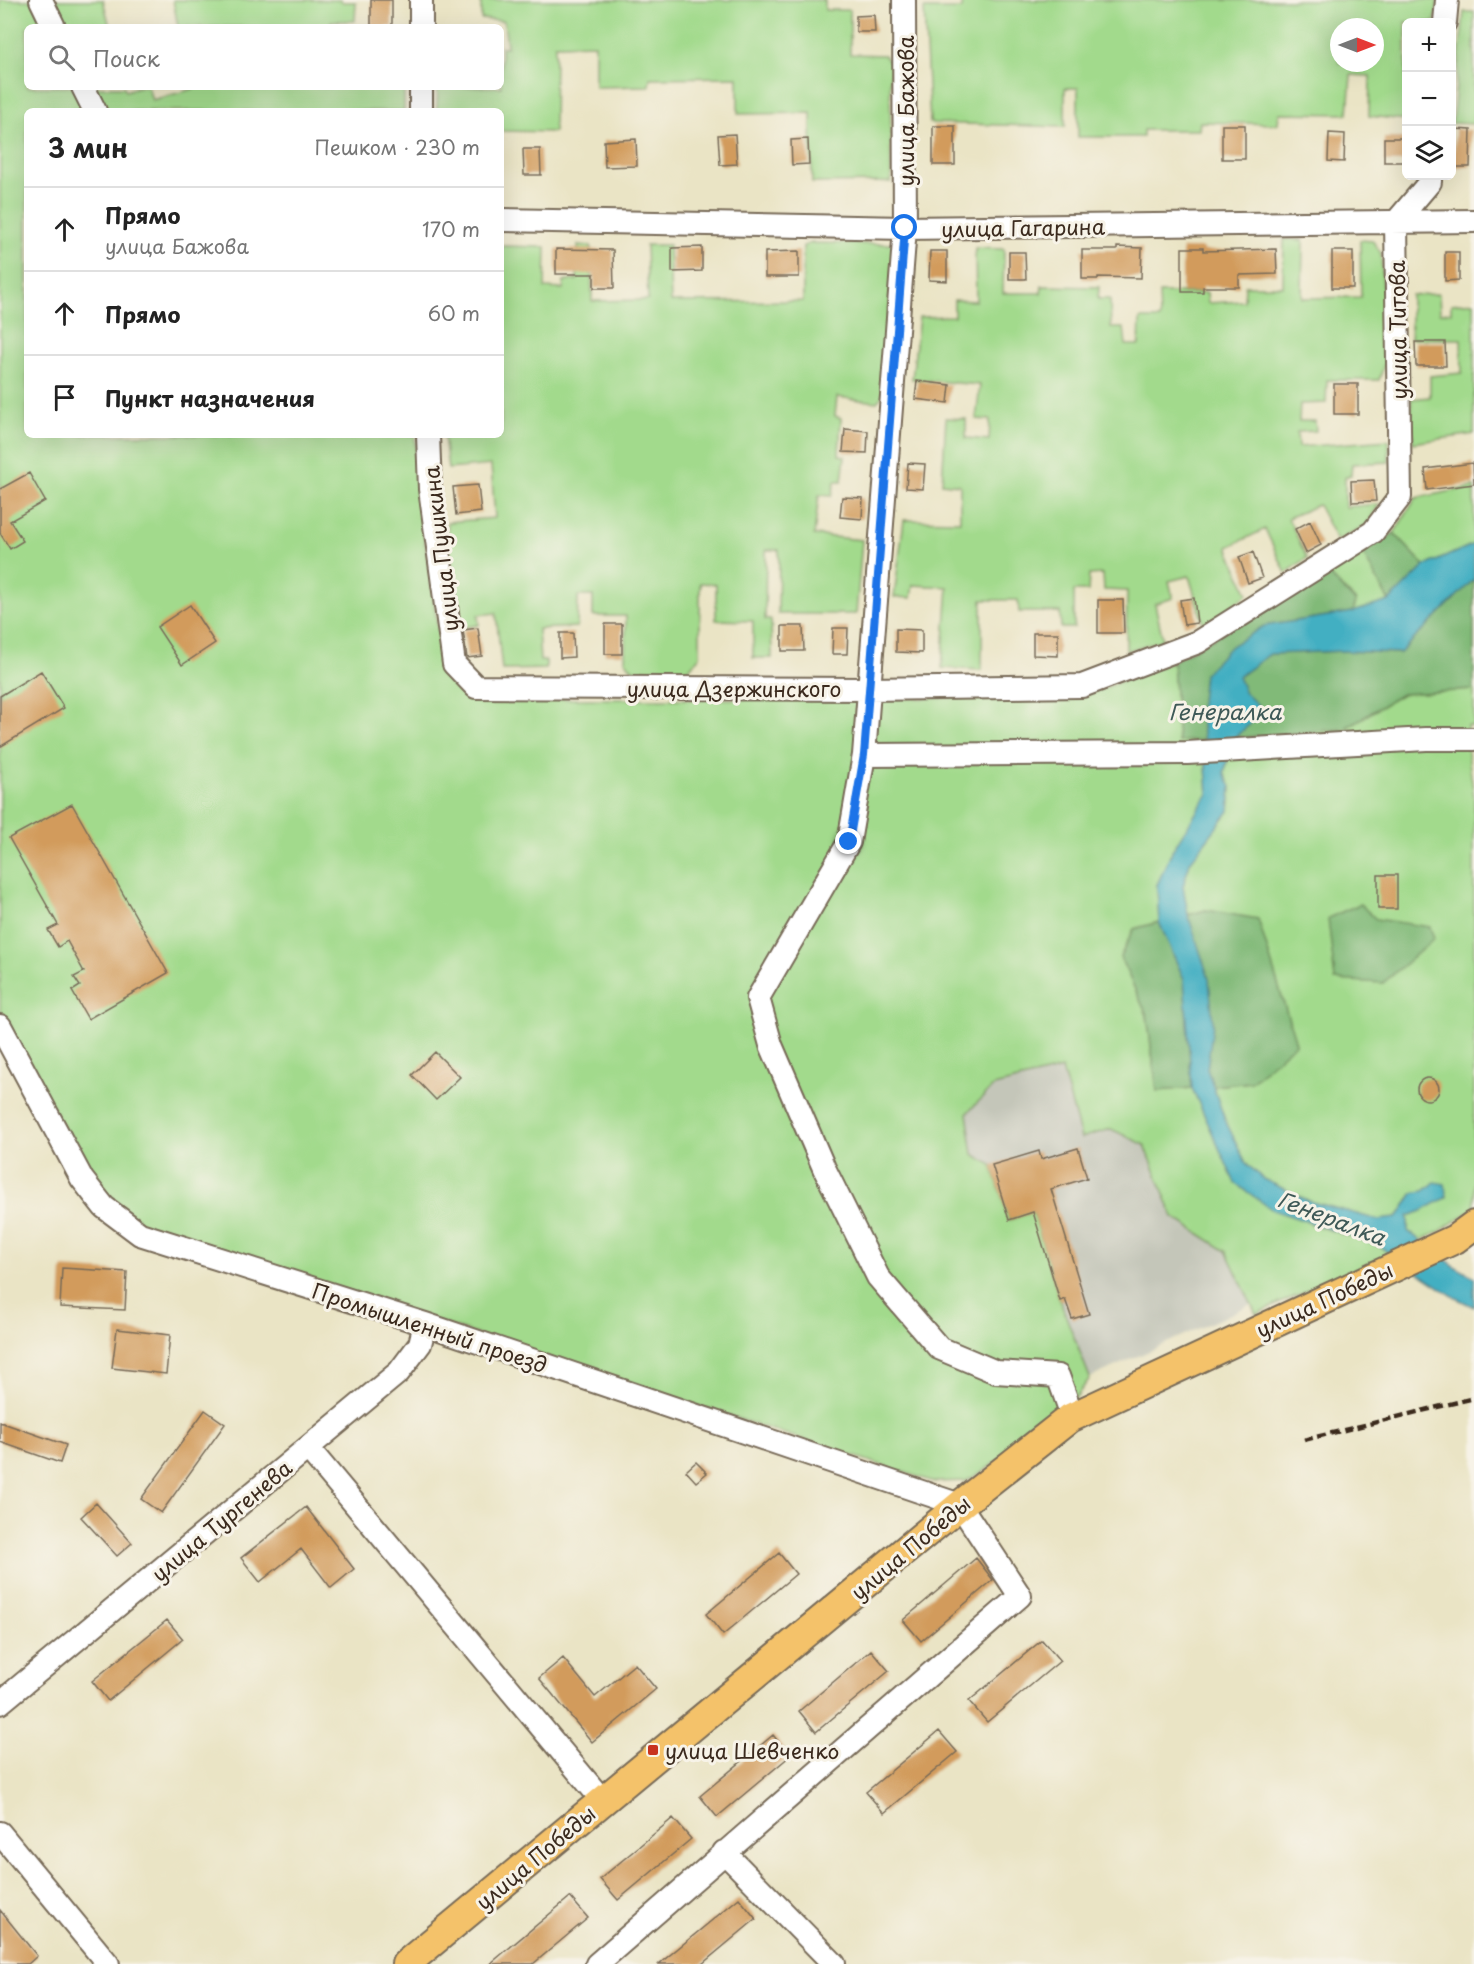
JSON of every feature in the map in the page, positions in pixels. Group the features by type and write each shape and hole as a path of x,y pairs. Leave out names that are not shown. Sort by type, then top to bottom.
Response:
{"main road":[{"name":"улица Победы","path":"406,1964 960,1505 1070,1418 1392,1268 1464,1232"}],"street":[{"path":"41,0 53,24"},
{"path":"421,24 422,0"},
{"name":"улица Бажова","path":"904,0 905,228 864,755 849,842 758,998 771,1045 824,1168 878,1277 939,1348 996,1372 1058,1376 1069,1407 1070,1418"},
{"path":"1446,18 1448,0"},
{"path":"84,90 94,108"},
{"path":"421,90 421,108"},
{"path":"1396,222 1430,180"},
{"name":"улица Гагарина","path":"504,220 905,228 1474,221"},
{"name":"улица Титова","path":"1396,222 1400,497"},
{"name":"улица Пушкина","path":"428,438 430,489 454,664"},
{"name":"улица Дзержинского","path":"454,664 476,687 869,689 1082,686 1198,642 1373,532 1400,497"},
{"path":"864,755 1187,753 1367,741 1474,739"},
{"name":"Промышленный проезд","path":"0,1026 82,1179 104,1207 140,1234 425,1324 960,1505"},
{"name":"улица Тургенева","path":"0,1703 399,1372 420,1344 425,1324"},
{"path":"308,1448 603,1801"},
{"path":"597,1964 1020,1596 960,1505"},
{"path":"0,1833 108,1964"},
{"path":"724,1852 834,1964"}],"shaded area":[{"path":"1062,1069 1081,1138 1111,1129 1145,1145 1173,1217 1226,1251 1252,1304 1090,1378 1060,1301 1033,1213 1009,1220 992,1165 973,1154 967,1113 994,1086"}],"green space":[{"path":"0,0 32,0 44,24 24,24 24,90 74,90 84,108 24,108 24,438 415,438 417,490 444,670 459,687 477,699 868,699 1084,696 1173,661 1178,742 1204,740 1208,794 1174,849 1157,885 1159,922 1134,929 1120,957 1147,1015 1157,1091 1192,1088 1235,1183 1311,1224 1377,1245 1390,1254 1256,1314 1226,1251 1173,1217 1145,1145 1111,1129 1081,1138 1062,1069 994,1086 967,1113 973,1154 992,1165 1009,1220 1033,1212 1060,1301 1090,1378 1069,1407 985,1470 966,1481 934,1482 141,1226 113,1206 92,1179 0,1012"},
{"path":"52,0 103,0 109,24 64,24"},
{"path":"173,0 341,0 341,2 356,2 355,21 331,21 331,24 177,24"},
{"path":"481,0 825,0 825,10 850,10 850,54 884,55 890,62 891,182 812,183 811,113 738,114 738,77 650,78 649,86 595,87 595,44 555,45 554,132 504,131 504,108 437,108 438,90 504,90 504,47 507,47 504,21 481,19"},
{"path":"962,0 1438,0 1436,18 1402,18 1402,120 1369,116 1370,76 1351,75 1348,114 1279,113 1278,124 1200,122 1199,130 1143,130 1143,137 1078,137 1078,88 1065,88 1065,127 930,123 924,9 962,9"},
{"path":"1464,12 1474,12 1474,124 1456,123 1456,86"},
{"path":"96,90 149,90 152,100 189,90 404,90 404,108 104,108"},
{"path":"1284,239 1303,240 1302,298 1361,297 1360,240 1373,241 1381,253 1387,357 1379,380 1327,380 1326,403 1300,404 1299,421 1315,421 1316,431 1297,432 1298,447 1389,440 1389,462 1352,464 1351,475 1345,477 1345,507 1379,504 1367,525 1337,541 1318,505 1288,518 1307,558 1286,573 1265,529 1228,547 1248,594 1204,626 1189,576 1169,581 1173,598 1155,604 1163,640 1126,651 1127,591 1104,590 1103,574 1089,575 1088,591 1074,591 1074,628 1061,628 1060,612 1019,612 1018,600 982,600 982,670 942,668 948,587 913,585 911,598 894,597 904,520 960,521 960,485 942,483 946,418 966,419 966,438 989,440 990,420 976,419 980,385 912,379 919,317 954,316 954,300 976,301 975,248 1004,249 1003,293 1041,293 1042,286 1099,287 1098,299 1110,299 1111,328 1124,328 1126,345 1139,345 1140,319 1160,319 1159,293 1207,293 1208,303 1244,301 1245,286 1283,286"},
{"path":"811,243 894,244 883,395 877,402 837,397 835,416 841,418 839,455 845,456 842,481 835,481 832,496 819,495 814,535 862,540 856,614 778,614 779,550 766,550 765,620 771,620 772,658 753,658 753,621 716,620 716,584 700,583 700,656 689,669 633,670 625,660 626,616 593,616 593,596 578,596 577,627 538,629 540,661 546,661 546,669 502,670 496,613 478,615 479,625 459,628 447,522 495,518 491,465 448,469 444,438 504,438 504,246 546,247 545,288 563,289 564,281 577,280 578,245 591,246 592,301 648,300 646,245 669,245 671,302 803,301 803,246"},
{"path":"1439,294 1440,313 1451,312 1451,304 1474,302 1474,434 1413,443 1411,399 1430,397 1430,376 1462,373 1461,339 1411,339 1411,295"},
{"path":"1474,487 1474,544 1425,566 1394,533 1416,498"},
{"path":"1394,533 1425,566 1389,601 1362,552"},
{"path":"1362,552 1389,601 1353,612 1356,601 1327,573"},
{"path":"1327,573 1356,602 1353,612 1264,626 1231,647 1204,674 1200,712 1204,740 1178,742 1173,661"},
{"path":"1474,579 1474,690 1402,694 1344,729 1234,738 1250,724 1245,693 1238,677 1270,654 1343,651 1400,653"},
{"path":"1474,690 1474,726 1467,726 1466,739 1474,797 1474,1208 1437,1233 1420,1240 1408,1231 1408,1216 1422,1211 1435,1182 1424,1191 1413,1193 1397,1218 1378,1220 1309,1201 1263,1179 1246,1163 1225,1120 1213,1086 1251,1082 1206,910 1188,915 1183,886 1190,862 1229,811 1231,787 1224,773 1234,738 1344,729 1402,694"},
{"path":"1360,904 1376,919 1430,927 1434,939 1383,983 1335,980 1328,918"},
{"path":"1206,910 1258,919 1296,1043 1251,1082 1213,1086 1207,1069 1213,1024 1188,915"},
{"path":"1159,922 1184,979 1192,1088 1157,1091 1147,1015 1120,957 1134,929"}],"water":[{"name":"Генералка","path":"1474,544 1474,579 1400,653 1343,651 1270,654 1238,677 1245,693 1259,706 1250,724 1234,738 1224,773 1231,787 1229,811 1190,862 1183,886 1188,915 1209,979 1213,1024 1207,1069 1225,1120 1246,1163 1263,1179 1309,1201 1378,1220 1397,1218 1413,1193 1424,1191 1435,1182 1445,1184 1447,1197 1408,1216 1408,1231 1456,1267 1474,1277 1474,1307 1456,1298 1377,1245 1273,1210 1235,1183 1192,1088 1184,979 1159,922 1157,885 1173,849 1208,794 1200,712 1204,674 1231,646 1264,626 1353,612 1389,601 1425,566"}],"building":[{"path":"371,0 392,0 392,24 371,24"},
{"path":"874,15 875,32 856,32 856,16"},
{"path":"1222,125 1245,125 1245,159 1222,159"},
{"path":"933,126 955,126 955,165 933,165"},
{"path":"1456,129 1471,130 1470,167 1456,167"},
{"path":"1329,133 1345,134 1344,162 1328,161"},
{"path":"735,134 737,164 720,165 718,135"},
{"path":"1384,138 1402,138 1402,162 1384,162"},
{"path":"636,139 637,166 605,167 604,141"},
{"path":"808,139 809,164 792,165 791,140"},
{"path":"523,149 540,149 541,175 524,175"},
{"path":"702,247 702,271 672,272 672,248"},
{"path":"1117,247 1142,248 1141,278 1082,279 1082,250 1117,250"},
{"path":"1182,248 1203,248 1203,251 1276,249 1277,274 1239,275 1239,287 1203,287 1203,292 1182,292"},
{"path":"556,249 613,250 614,288 594,288 594,274 556,274"},
{"path":"799,251 799,277 765,277 765,252"},
{"path":"930,251 947,251 947,281 929,280"},
{"path":"1332,251 1353,251 1353,288 1332,288"},
{"path":"1009,252 1025,252 1026,279 1009,279"},
{"path":"1445,252 1459,252 1459,280 1445,281"},
{"path":"1415,342 1445,342 1446,366 1416,366"},
{"path":"917,381 950,385 948,403 915,399"},
{"path":"1334,384 1358,384 1358,414 1334,414"},
{"path":"845,429 868,431 867,453 843,452"},
{"path":"908,463 925,464 923,489 906,488"},
{"path":"1473,463 1474,484 1427,490 1425,469"},
{"path":"29,473 45,501 10,521 23,541 10,549 0,533 0,489"},
{"path":"1374,480 1376,501 1352,502 1351,481"},
{"path":"478,485 481,512 456,515 453,487"},
{"path":"842,497 863,498 862,519 840,517"},
{"path":"1310,521 1321,545 1306,553 1295,529"},
{"path":"1253,552 1262,578 1248,583 1239,557"},
{"path":"1194,598 1197,623 1184,625 1180,600"},
{"path":"1098,600 1123,600 1124,633 1098,633"},
{"path":"190,605 215,643 182,665 157,627"},
{"path":"605,624 622,624 622,654 605,654"},
{"path":"782,626 803,626 804,651 782,651"},
{"path":"478,628 482,656 467,658 463,630"},
{"path":"833,628 848,628 847,654 832,654"},
{"path":"896,629 922,630 922,653 896,652"},
{"path":"560,633 573,633 574,657 560,658"},
{"path":"1033,633 1058,633 1058,656 1033,655"},
{"path":"41,671 64,708 0,747 0,696"},
{"path":"72,804 168,973 88,1019 72,991 80,986 74,977 84,972 67,941 58,947 48,930 58,925 9,838"},
{"path":"1378,875 1397,875 1397,909 1378,909"},
{"path":"435,1052 460,1077 436,1100 412,1075"},
{"path":"1428,1078 1436,1081 1439,1089 1436,1097 1428,1100 1420,1097 1417,1089 1420,1081"},
{"path":"1078,1148 1087,1178 1051,1189 1089,1314 1072,1319 1065,1299 1060,1301 1033,1212 1009,1220 992,1165 1039,1151 1041,1159"},
{"path":"62,1268 127,1272 125,1310 60,1307"},
{"path":"117,1329 170,1335 166,1374 112,1368"},
{"path":"205,1410 225,1424 161,1513 141,1499"},
{"path":"0,1422 66,1445 60,1463 0,1442"},
{"path":"696,1462 707,1473 696,1482 686,1471"},
{"path":"96,1503 132,1543 117,1556 81,1517"},
{"path":"306,1507 354,1569 331,1588 301,1549 260,1582 241,1558"},
{"path":"779,1553 796,1574 723,1635 706,1614"},
{"path":"976,1558 993,1580 921,1641 903,1620"},
{"path":"167,1620 183,1639 108,1701 92,1681"},
{"path":"1042,1640 1060,1661 987,1722 969,1701"},
{"path":"871,1650 889,1671 816,1732 799,1711"},
{"path":"563,1658 595,1697 635,1664 656,1689 592,1742 539,1678"},
{"path":"939,1731 957,1752 884,1813 866,1792"},
{"path":"773,1735 790,1756 717,1817 700,1796"},
{"path":"673,1818 691,1839 618,1900 600,1879"},
{"path":"570,1897 588,1918 533,1964 490,1964"},
{"path":"739,1898 756,1919 702,1964 659,1964"},
{"path":"0,1910 37,1956 28,1964 0,1964"}],"railway":[{"path":"1304,1440 1474,1398"}],"place":[{"name":"улица Шевченко","path":"653,1750"}],"route":[{"path":"849,842 864,755 905,228"}]}
